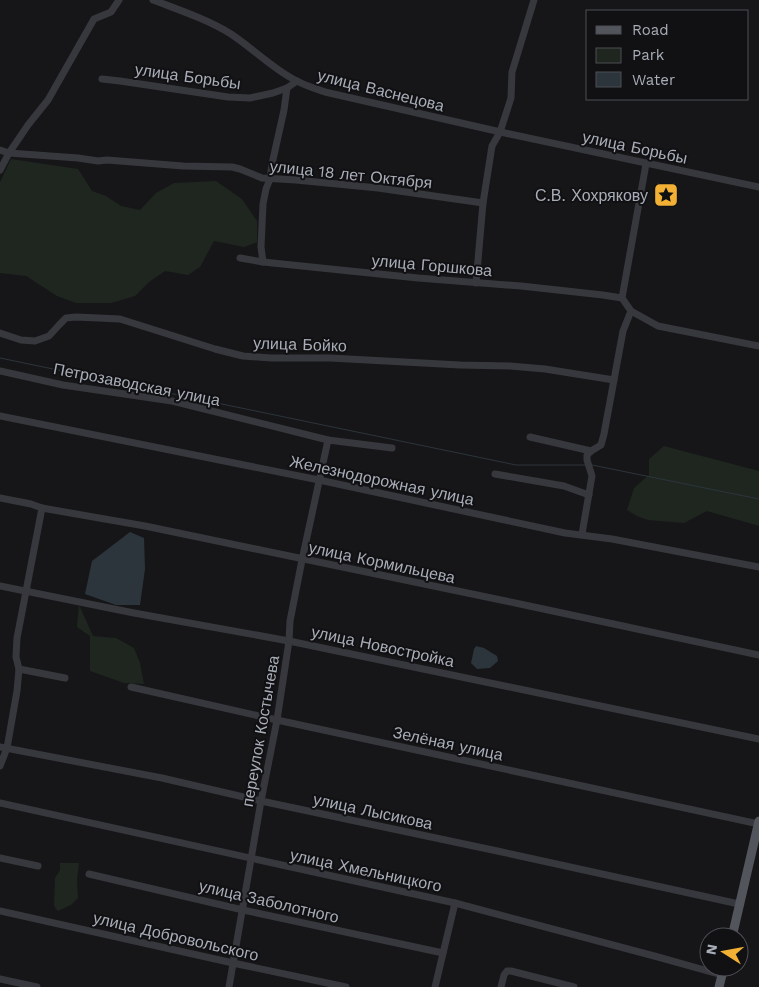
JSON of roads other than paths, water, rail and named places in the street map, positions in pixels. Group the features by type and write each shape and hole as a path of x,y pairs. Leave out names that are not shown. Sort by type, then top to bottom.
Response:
{"main road":[{"path":"734,927 759,823"}],"street":[{"path":"0,170 28,125 48,100 94,19 111,12 119,0"},
{"name":"улица Васнецова","path":"153,0 219,27 278,69 309,87 502,133"},
{"path":"476,283 483,203 492,146 502,133 511,98 512,72 534,0"},
{"name":"улица Борьбы","path":"102,79 120,80 235,98 250,98 273,93 287,88 297,81"},
{"path":"263,262 261,247 263,204 270,179 287,88"},
{"name":"улица Борьбы","path":"502,133 759,187"},
{"name":"улица 18 лет Октября","path":"0,150 9,153 98,161 232,167 262,178 378,188 483,203"},
{"path":"646,164 622,298 631,312 658,326 759,346"},
{"name":"улица Горшкова","path":"240,258 263,262 418,278 521,286 622,298"},
{"path":"582,534 592,476 587,455 601,445 623,331 631,312"},
{"name":"улица Бойко","path":"0,333 21,340 36,341 49,336 66,318 76,316 120,319 243,356 510,366 545,369 614,380"},
{"name":"Петрозаводская улица","path":"0,370 63,385 172,402 328,440 392,448"},
{"name":"Железнодорожная улица","path":"0,416 319,480 565,533 612,538 759,567"},
{"path":"530,437 591,451"},
{"name":"переулок Костычева","path":"229,987 277,720 289,641 290,621 328,440"},
{"path":"495,474 564,486 589,495"},
{"name":"улица Кормильцева","path":"0,498 42,508 145,526 759,655"},
{"path":"0,766 17,691 19,669 16,657 17,638 42,508"},
{"name":"улица Новостройка","path":"0,586 289,641 759,739"},
{"path":"19,669 65,678"},
{"name":"Зелёная улица","path":"131,687 759,823"},
{"name":"улица Лысикова","path":"3,748 162,778 739,904"},
{"name":"улица Хмельницкого","path":"0,804 455,903 699,966"},
{"path":"0,858 38,866"},
{"name":"улица Заболотного","path":"89,874 243,910 443,953"},
{"path":"436,987 455,903"},
{"name":"улица Добровольского","path":"0,911 346,987"},
{"path":"501,987 507,971 574,987"},
{"path":"0,979 37,987"}],"water":[{"path":"130,532 144,538 145,569 140,605 116,605 85,594 92,561"},
{"path":"476,646 484,648 497,656 498,661 490,668 477,669 471,663"}],"waterway":[{"path":"0,358 516,465 586,465"},
{"path":"592,465 759,499"}],"place":[{"name":"С.В. Хохрякову","path":"666,195"}]}
